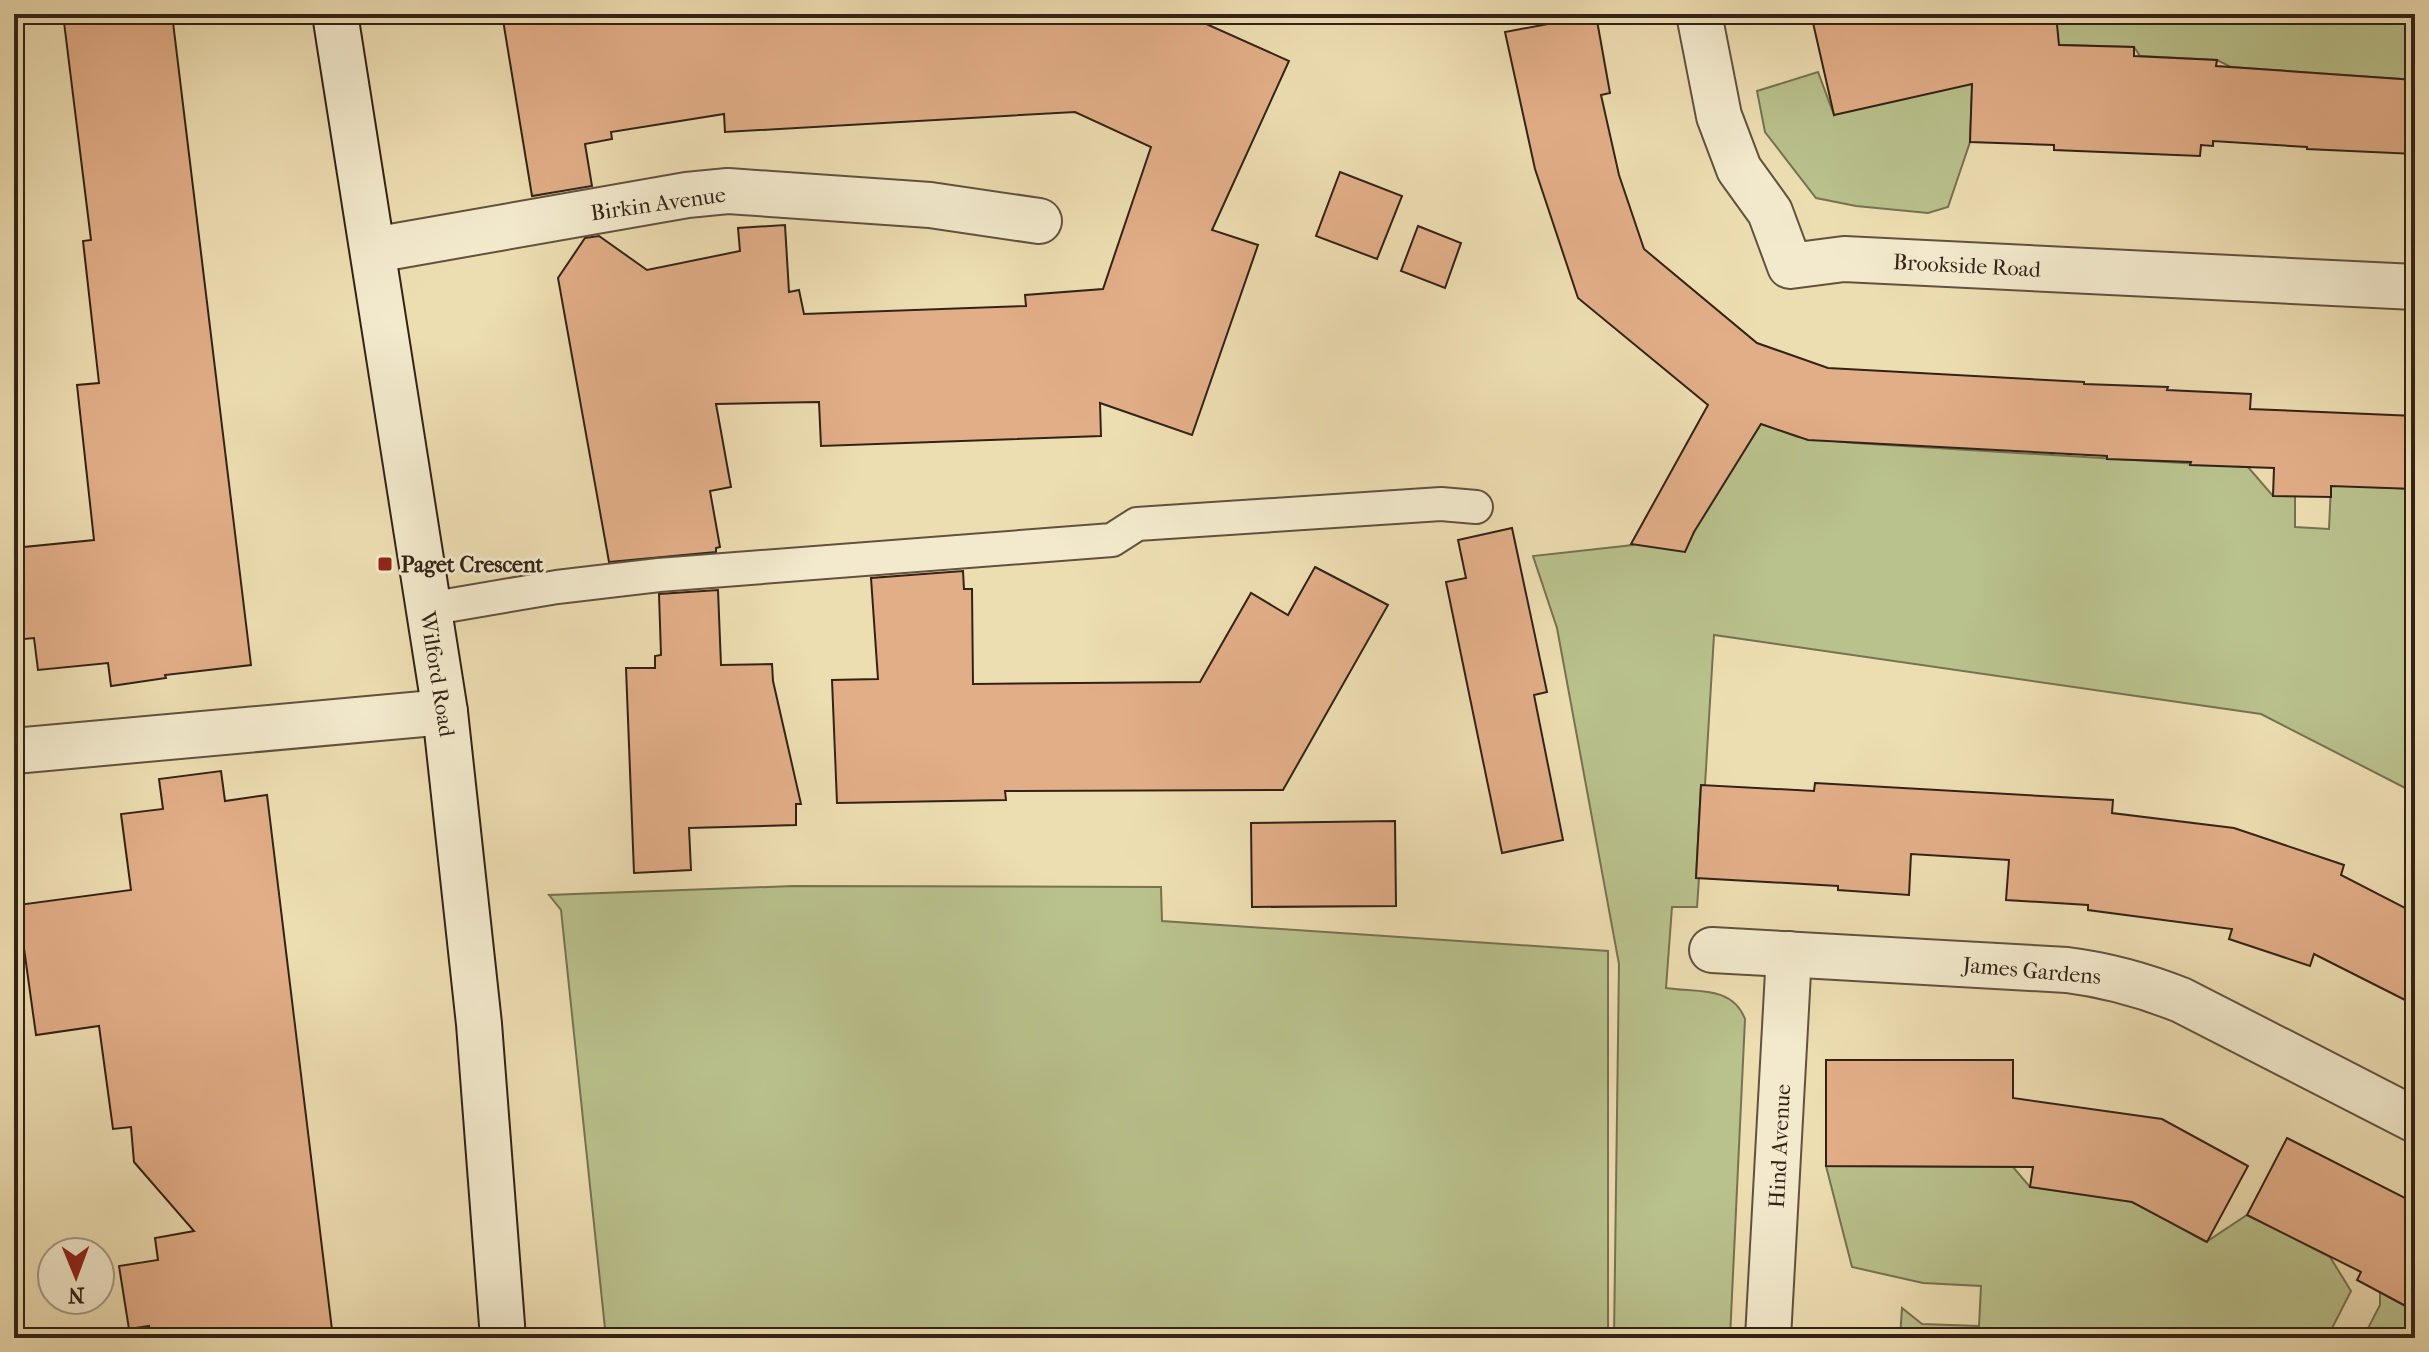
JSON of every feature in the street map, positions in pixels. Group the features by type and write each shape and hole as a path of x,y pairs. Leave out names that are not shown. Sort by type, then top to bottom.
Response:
{"street":[{"name":"Wilford Road","path":"335,14 445,712 479,1024 503,1338"},
{"name":"Brookside Road","path":"1699,14 1719,116 1739,169 1770,212 1790,266 1844,259 2415,287"},
{"name":"Birkin Avenue","path":"374,250 687,195 728,191 930,205 1039,221"},
{"path":"14,751 445,712"},
{"name":"James Gardens","path":"1712,950 2067,970 2127,981 2181,1000 2415,1120"},
{"name":"Hind Avenue","path":"1768,1338 1789,954"}],"lane":[{"path":"428,609 557,587 659,575 1112,540 1137,524 1441,504 1476,507"}],"green space":[{"path":"1895,14 2415,14 2415,80 2231,67 2217,60 2140,56 2134,47 1993,43 1973,67 1970,142 1948,207 1928,213 1856,206 1816,198 1765,132 1757,91 1818,72 1834,115"},
{"path":"1739,416 1798,437 1854,443 2248,467 2273,496 2295,496 2295,527 2329,529 2331,485 2415,489 2415,793 2261,714 1714,635 1705,785 1701,786 1697,907 1672,907 1666,988 1722,996 1739,1008 1745,1019 1730,1338 1614,1338 1619,964 1557,628 1533,556 1633,545 1646,517"},
{"path":"793,886 1161,887 1162,921 1608,951 1608,1338 606,1338 561,910 549,895"},
{"path":"1826,1166 2013,1167 2030,1187 2132,1201 2206,1242 2247,1215 2330,1257 2351,1291 2327,1338 1900,1338 1902,1308 1922,1324 1979,1326 1981,1286 1923,1283 1852,1267"},
{"path":"2380,1292 2415,1311 2415,1338 2363,1338 2380,1305"}],"building":[{"path":"63,14 172,14 251,665 165,675 166,678 111,686 108,663 38,670 34,638 14,640 14,548 94,540 77,385 99,383 83,241 91,240"},
{"path":"502,14 1184,14 1289,61 1212,230 1258,245 1192,435 1100,403 1101,436 821,446 819,402 716,404 731,487 710,491 720,547 716,548 716,552 609,562 558,278 585,238 599,236 647,270 740,251 738,228 785,225 789,292 799,290 804,314 1026,306 1025,295 1103,289 1151,147 1075,112 725,132 724,114 611,132 612,139 585,144 592,186 532,196"},
{"path":"1811,14 2056,14 2059,45 2134,47 2134,56 2217,60 2216,66 2415,80 2415,154 2213,141 2213,146 2201,145 2200,156 2054,150 2054,145 1970,142 1972,84 1834,115"},
{"path":"1596,15 1610,93 1601,95 1619,175 1644,249 1757,343 1828,368 2168,387 2167,390 2251,394 2250,409 2415,416 2415,489 2331,486 2331,497 2273,496 2274,468 1808,440 1761,424 1694,532 1685,552 1631,544 1708,405 1578,298 1535,169 1505,32"},
{"path":"1340,172 1402,196 1377,259 1316,236"},
{"path":"1418,226 1461,243 1445,288 1401,271"},
{"path":"1512,528 1547,692 1534,695 1563,840 1502,853 1446,582 1466,578 1458,540"},
{"path":"1315,567 1388,605 1283,790 1005,791 1006,800 837,803 832,680 878,679 871,578 963,571 964,589 972,589 973,684 1200,682 1251,593 1288,615"},
{"path":"718,590 721,665 772,664 773,681 801,804 796,804 796,825 689,828 691,870 634,873 626,668 655,668 655,656 661,655 659,594"},
{"path":"221,771 225,801 267,795 333,1338 150,1338 149,1326 129,1329 119,1266 158,1260 155,1238 194,1231 134,1162 131,1127 113,1129 99,1026 36,1035 18,905 131,890 121,814 163,809 159,779"},
{"path":"1815,783 2113,800 2112,813 2234,828 2344,865 2341,875 2415,913 2415,1005 2314,954 2310,966 2229,939 2232,929 2088,910 2088,905 2006,900 2009,860 1911,854 1909,895 1838,890 1838,886 1696,878 1701,785 1814,791"},
{"path":"1395,821 1396,906 1252,907 1251,823"},
{"path":"1826,1060 2013,1060 2013,1098 2162,1119 2248,1166 2207,1242 2132,1202 2030,1187 2033,1167 1826,1166"},
{"path":"2287,1138 2415,1203 2415,1311 2357,1280 2361,1272 2247,1215"}],"place":[{"name":"Paget Crescent","path":"385,564"}]}
